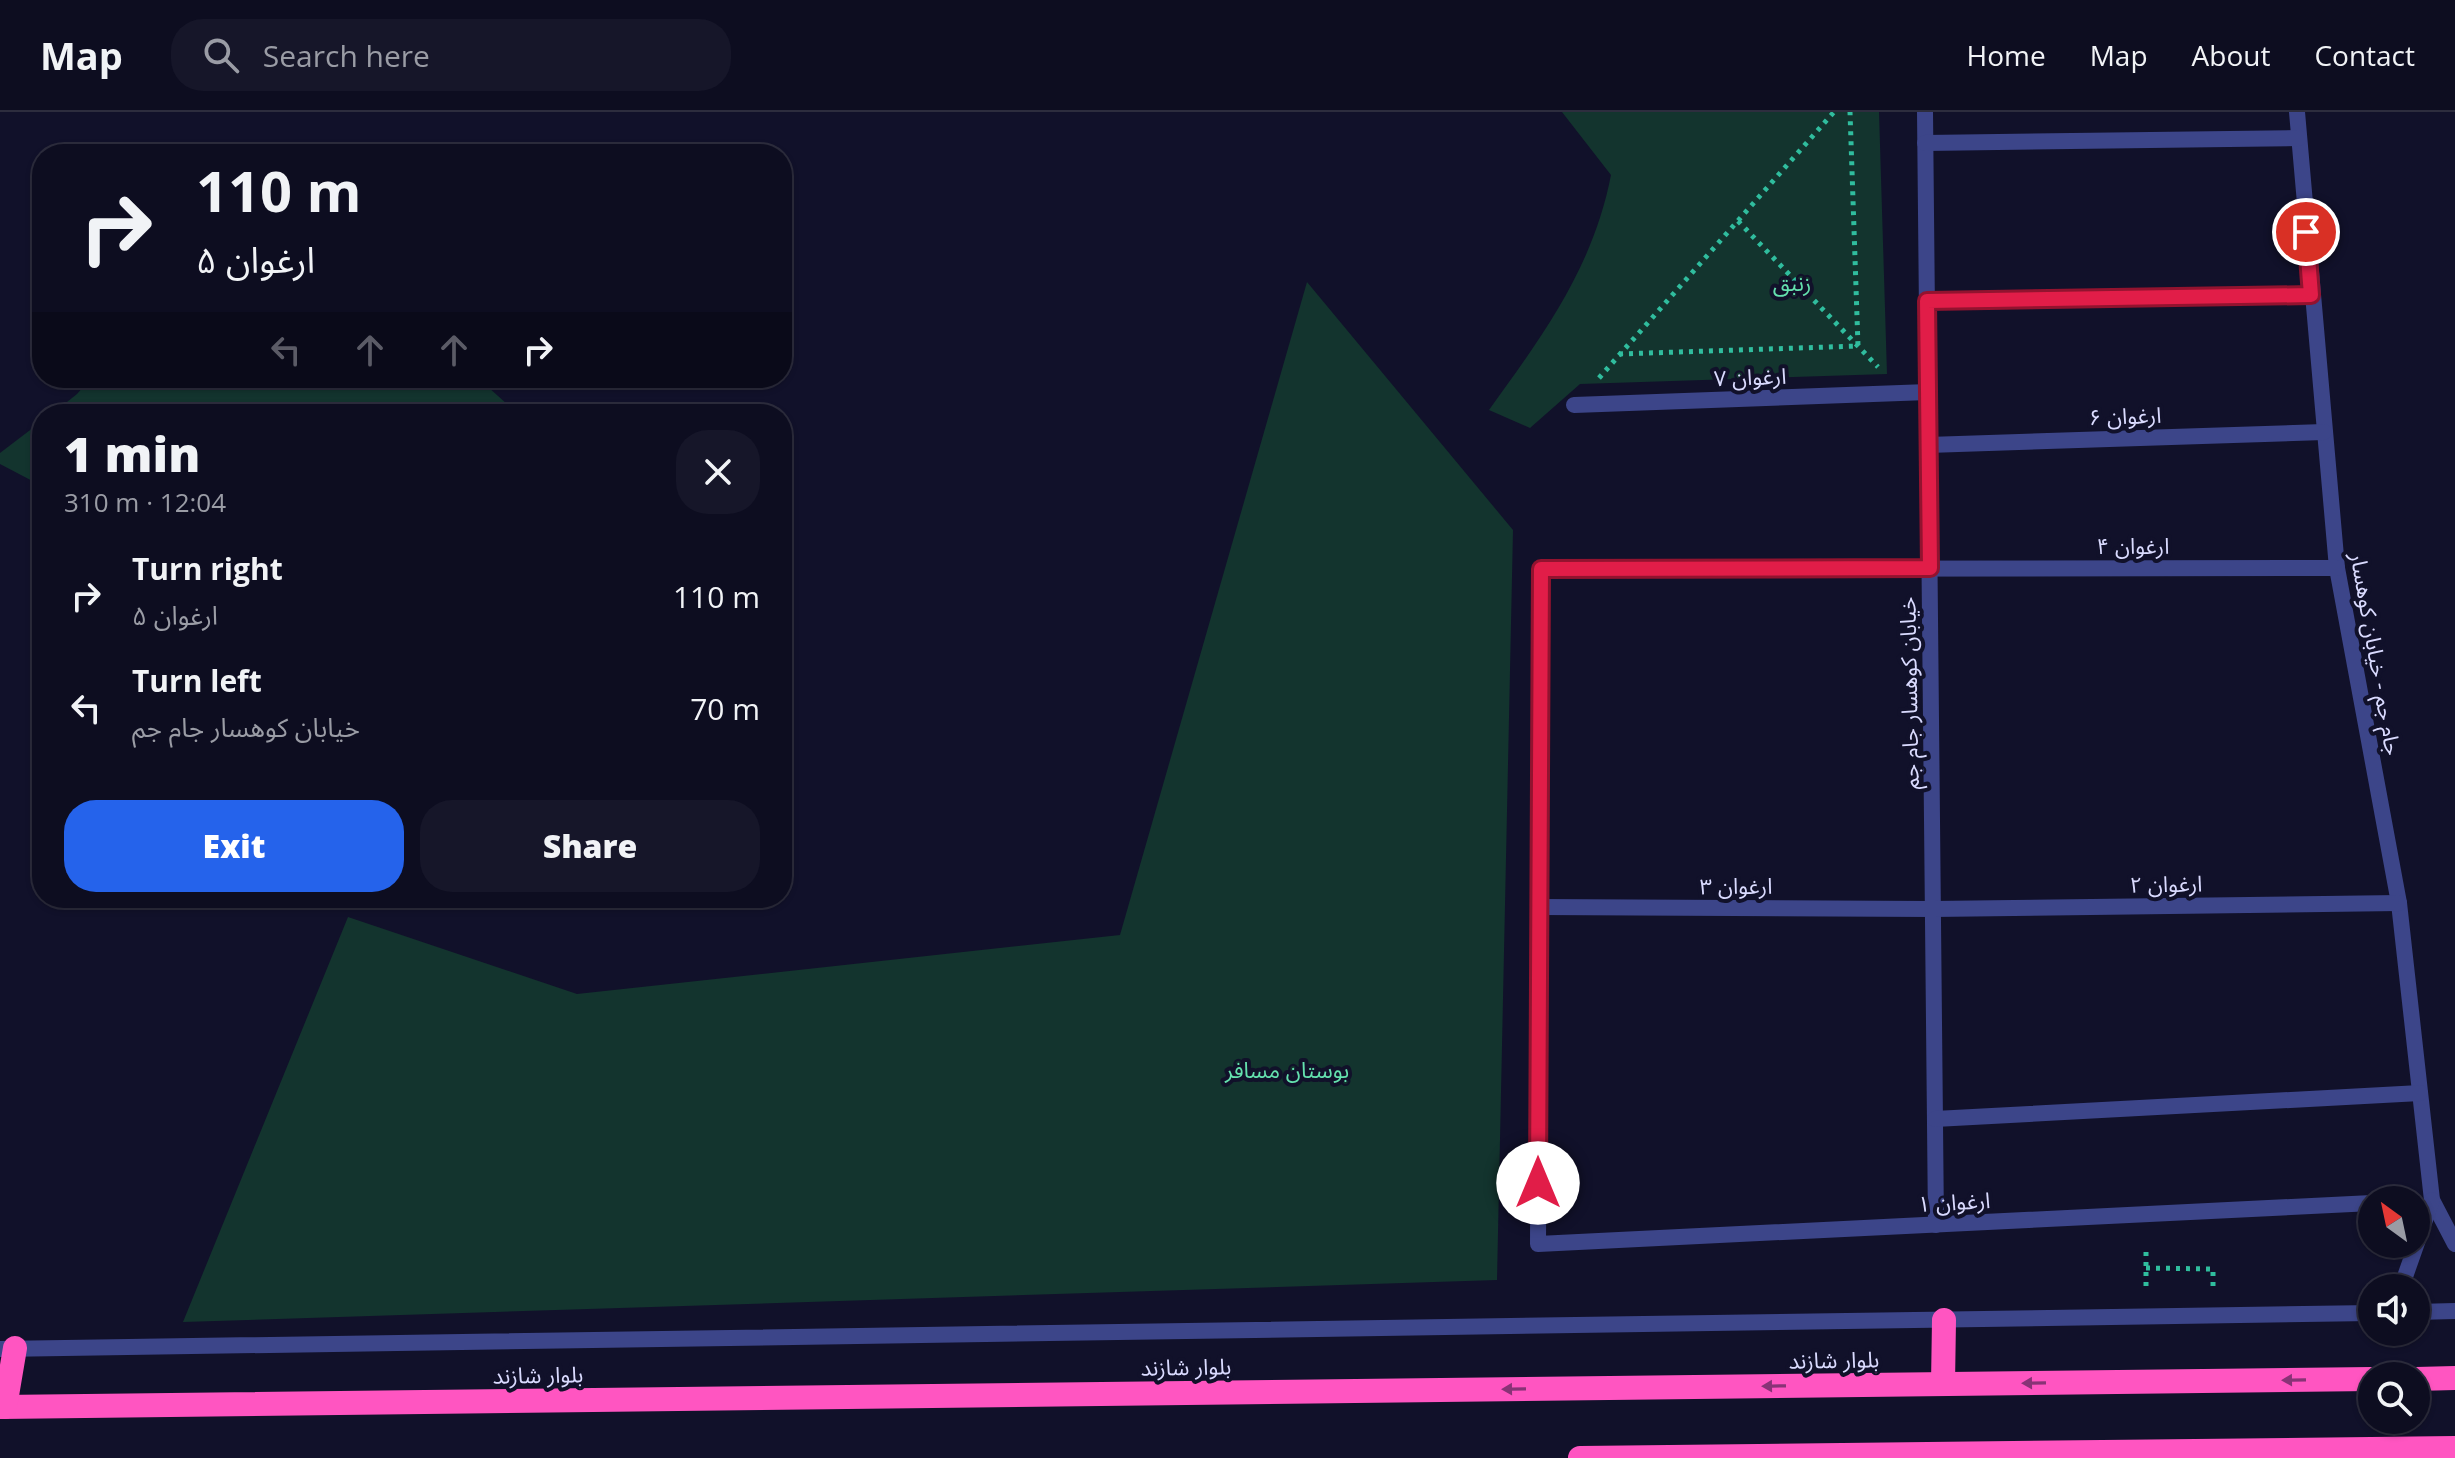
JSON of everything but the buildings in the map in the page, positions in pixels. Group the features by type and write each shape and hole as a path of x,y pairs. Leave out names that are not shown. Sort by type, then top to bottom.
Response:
{"highway":[{"path":"1943,1384 1944,1320"},
{"path":"3,1407 8,1348"},
{"path":"2430,1379 2455,1378"},
{"name":"بلوار شازند","path":"3,1407 2358,1379"},
{"path":"1580,1458 2455,1448"}],"street":[{"name":"خیابان کوهسار جام جم","path":"1925,112 1936,1225"},
{"name":"جام جم - خیابان کوهسار","path":"2297,112 2337,568 2399,903 2420,1093 2423,1186"},
{"path":"1925,143 2299,138"},
{"path":"1927,301 2311,295"},
{"name":"ارغوان ۷","path":"1574,405 1928,392"},
{"name":"ارغوان ۶","path":"1928,445 2324,432"},
{"name":"ارغوان ۴","path":"1539,907 1541,569 2337,568"},
{"name":"ارغوان ۲","path":"1933,909 2399,903"},
{"name":"ارغوان ۳","path":"1539,907 1933,909"},
{"name":"ارغوان ۱","path":"1539,907 1538,1244 2358,1204"},
{"path":"1935,1119 2420,1093"},
{"path":"2430,1209 2455,1244"},
{"path":"2430,1312 2455,1311"},
{"path":"8,1348 2358,1313"}],"path":[{"path":"1574,405 1834,112"},
{"path":"1850,112 1858,346"},
{"path":"1738,221 1904,393"},
{"path":"1619,354 1858,346"},
{"path":"2146,1268 2213,1269"}],"green space":[{"name":"زنبق","path":"1562,112 1879,112 1887,374 1580,384 1530,428 1489,410 1564,299 1603,209 1611,175"},
{"name":"بوستان مسافر","path":"1307,282 1513,530 1497,1280 183,1322 348,917 577,994 1120,935"},
{"path":"82,388 489,388 507,404 64,404"},
{"path":"32,429 32,481 0,464 0,453"}],"route":[{"path":"1538,1183 1541,569 1930,568 1927,301 2311,295 2306,232"}]}
